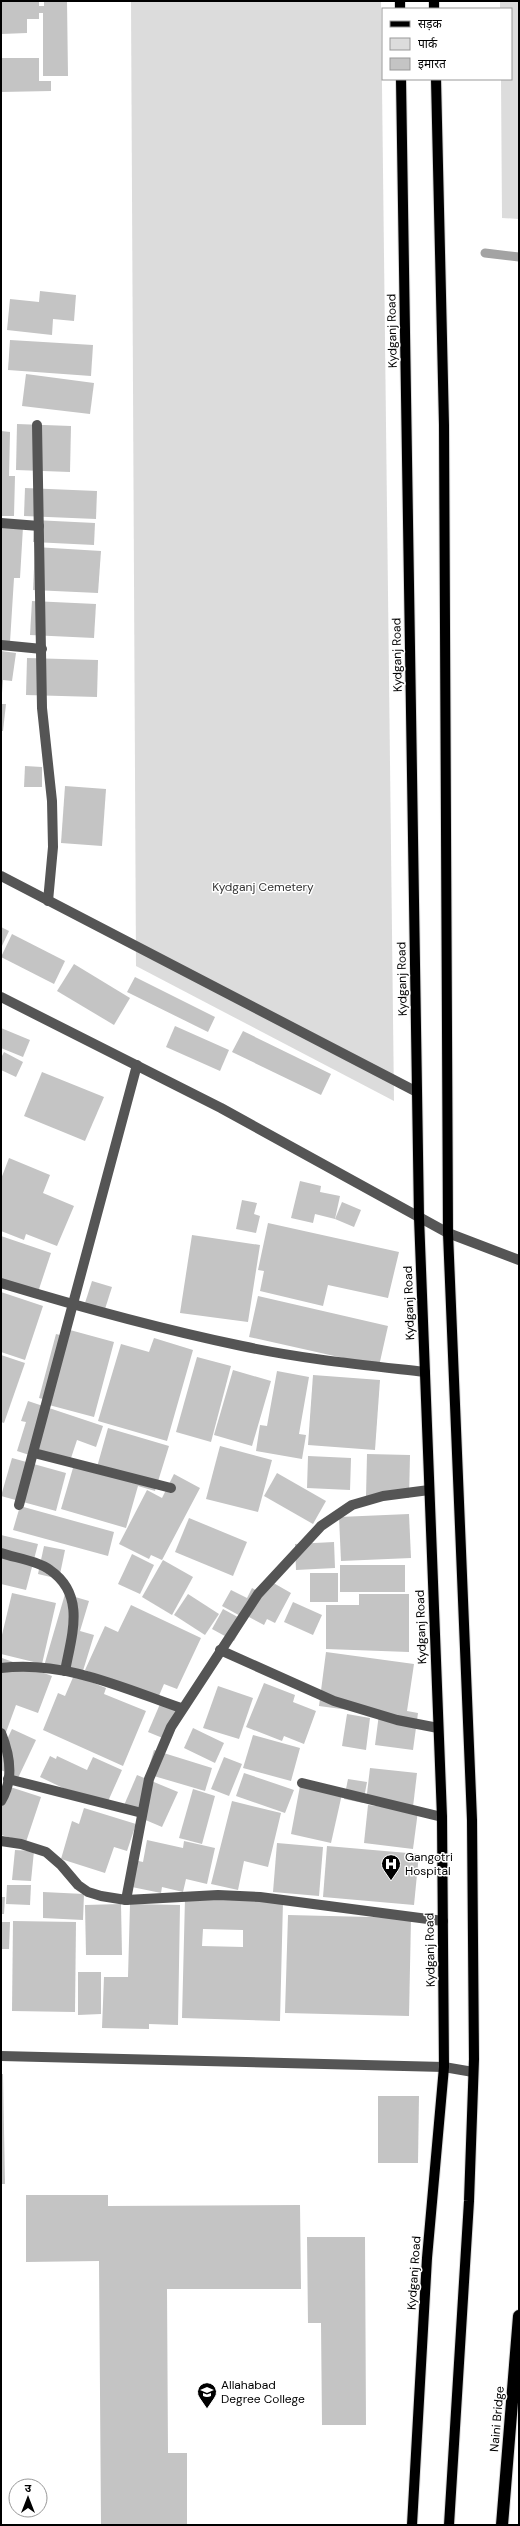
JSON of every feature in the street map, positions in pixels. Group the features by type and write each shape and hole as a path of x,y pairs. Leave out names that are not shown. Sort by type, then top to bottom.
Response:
{"highway":[{"name":"Naini Bridge","path":"502,2525 519,2316"}],"main road":[{"name":"Kydganj Road","path":"401,80 419,1217 442,1817 444,2067 428,2258 412,2525"},
{"path":"436,80 444,425 448,1233 472,1820 473,2072 469,2201 449,2525"}],"street":[{"path":"37,425 42,708 52,801 53,847 48,901"},
{"path":"1,522 39,526"},
{"path":"1,645 42,649"},
{"path":"1,876 417,1092"},
{"path":"1,997 221,1108 448,1233 519,1260"},
{"path":"19,1505 74,1305 137,1065"},
{"path":"1,1283 74,1305 242,1346 344,1363 425,1372"},
{"path":"34,1453 171,1488"},
{"path":"126,1900 150,1778 171,1727 181,1708 258,1594 322,1526 352,1506 383,1496 429,1490"},
{"path":"1,1553 49,1569 67,1585 74,1601 74,1627 66,1671"},
{"path":"220,1650 334,1701 396,1720 438,1728"},
{"path":"1,1668 40,1667 78,1673 181,1708"},
{"path":"1,1733 10,1763 8,1778 1,1801"},
{"path":"8,1778 142,1813"},
{"path":"302,1783 442,1817"},
{"path":"1,1841 21,1844 46,1852 61,1865 78,1885 88,1892 126,1900 218,1895 260,1897 443,1922"},
{"path":"1,2056 444,2067 473,2072"}],"green space":[{"name":"Kydganj Cemetery","path":"131,1 381,1 394,1101 136,966"},
{"path":"500,1 519,1 519,219 502,218 501,80 512,80 512,8 500,8"}],"building":[{"path":"1,1 39,1 39,6 44,6 44,1 67,1 68,76 43,76 43,13 39,13 39,19 27,19 27,33 1,34"},
{"path":"1,58 39,58 39,81 51,81 51,91 1,92"},
{"path":"40,291 76,295 74,321 53,319 52,335 7,330 10,299 39,302"},
{"path":"10,340 93,345 91,376 8,370"},
{"path":"26,374 94,383 90,414 22,406"},
{"path":"17,424 71,426 70,472 16,470"},
{"path":"1,431 10,432 9,476 15,476 14,516 1,516"},
{"path":"25,488 97,491 96,519 24,516"},
{"path":"34,520 95,523 94,545 33,542"},
{"path":"1,526 23,527 20,578 14,578 10,642 1,641"},
{"path":"35,547 101,551 98,593 33,590"},
{"path":"32,601 96,604 94,638 30,635"},
{"path":"1,651 16,653 12,681 3,680 2,693"},
{"path":"27,658 98,660 97,697 26,695"},
{"path":"1,704 6,704 3,731 1,731"},
{"path":"25,766 42,767 42,787 24,787"},
{"path":"65,786 106,789 102,846 61,843"},
{"path":"1,927 9,931 1,948"},
{"path":"12,934 65,961 54,984 1,957"},
{"path":"74,964 130,998 114,1025 57,991"},
{"path":"135,977 215,1017 208,1032 127,992"},
{"path":"175,1026 229,1050 220,1071 166,1047"},
{"path":"1,1028 30,1040 23,1057 1,1048"},
{"path":"243,1031 331,1074 321,1095 232,1052"},
{"path":"4,1052 23,1062 16,1077 1,1070 1,1058"},
{"path":"42,1072 104,1097 85,1141 24,1116"},
{"path":"9,1158 50,1175 43,1193 74,1206 57,1246 26,1234 24,1240 1,1231 1,1179"},
{"path":"300,1181 321,1186 320,1192 340,1196 335,1219 315,1214 313,1223 291,1218"},
{"path":"242,1200 257,1203 254,1214 260,1216 256,1233 236,1229"},
{"path":"342,1202 361,1210 354,1227 335,1219"},
{"path":"268,1223 399,1252 388,1298 328,1285 323,1306 260,1291 264,1271 258,1270"},
{"path":"192,1235 260,1245 248,1322 180,1313"},
{"path":"1,1236 51,1253 36,1298 1,1286"},
{"path":"92,1281 112,1287 105,1309 85,1303"},
{"path":"1,1292 43,1306 25,1360 1,1352"},
{"path":"258,1296 388,1326 379,1366 249,1337"},
{"path":"70,1330 114,1342 94,1417 49,1405 51,1401 39,1398 56,1334 68,1337"},
{"path":"154,1338 193,1350 167,1441 98,1421 121,1344 149,1352"},
{"path":"1,1355 25,1363 4,1423 1,1422"},
{"path":"197,1357 231,1366 211,1442 176,1432"},
{"path":"233,1370 271,1381 252,1446 214,1435"},
{"path":"277,1371 309,1377 299,1434 306,1435 302,1459 256,1451 260,1425 267,1426"},
{"path":"313,1375 380,1380 375,1450 308,1445"},
{"path":"28,1401 103,1426 96,1447 77,1440 71,1458 51,1462 17,1451 26,1422 21,1421"},
{"path":"108,1428 169,1446 155,1491 138,1486 126,1528 61,1509 75,1461 97,1467"},
{"path":"220,1446 272,1460 258,1512 206,1499"},
{"path":"367,1454 410,1455 409,1498 366,1497"},
{"path":"308,1456 351,1458 350,1490 307,1488"},
{"path":"12,1458 66,1473 56,1511 1,1496"},
{"path":"277,1473 326,1501 313,1524 264,1496"},
{"path":"174,1474 200,1488 162,1560 151,1555 149,1559 119,1544 147,1490 162,1498"},
{"path":"20,1506 114,1532 108,1556 13,1530"},
{"path":"409,1514 411,1558 341,1561 339,1517"},
{"path":"189,1518 247,1542 233,1576 175,1552"},
{"path":"1,1535 38,1544 26,1590 1,1584"},
{"path":"334,1542 335,1568 296,1570 295,1544"},
{"path":"44,1546 65,1550 59,1579 38,1574"},
{"path":"132,1554 154,1565 140,1594 118,1584"},
{"path":"163,1560 193,1577 172,1615 142,1597"},
{"path":"340,1565 405,1565 405,1592 340,1592"},
{"path":"310,1573 338,1573 338,1602 310,1602"},
{"path":"270,1581 291,1593 275,1623 267,1619 264,1625 247,1616 246,1619 222,1606 231,1590 247,1598 252,1588 263,1594"},
{"path":"12,1593 56,1603 42,1664 1,1654 1,1639"},
{"path":"65,1594 89,1601 80,1631 94,1635 82,1674 44,1666"},
{"path":"188,1594 219,1614 205,1635 174,1615"},
{"path":"359,1594 409,1594 409,1652 326,1649 326,1605 359,1605"},
{"path":"293,1602 322,1615 313,1635 284,1622"},
{"path":"131,1605 201,1638 177,1689 164,1684 158,1698 133,1692 85,1670 105,1626 118,1632"},
{"path":"223,1609 245,1621 234,1641 212,1629"},
{"path":"326,1652 414,1664 407,1711 418,1713 413,1750 375,1745 379,1714 319,1706"},
{"path":"2,1658 52,1676 38,1713 16,1705 1,1746"},
{"path":"74,1675 106,1688 104,1694 146,1711 123,1766 43,1730 58,1693 65,1696"},
{"path":"264,1683 295,1695 293,1702 316,1711 304,1744 284,1736 282,1741 246,1727"},
{"path":"218,1686 253,1698 239,1739 203,1728"},
{"path":"163,1697 185,1707 170,1741 148,1732"},
{"path":"347,1714 370,1718 366,1750 342,1746"},
{"path":"193,1728 224,1743 215,1763 184,1748"},
{"path":"12,1729 36,1740 18,1778 1,1770 1,1752"},
{"path":"253,1735 300,1748 291,1781 243,1768"},
{"path":"154,1750 212,1768 205,1791 147,1774"},
{"path":"50,1756 56,1759 57,1756 87,1770 93,1757 122,1770 105,1808 40,1777"},
{"path":"224,1757 242,1764 229,1796 211,1789"},
{"path":"370,1768 417,1773 413,1807 366,1802"},
{"path":"244,1773 294,1790 285,1813 236,1796"},
{"path":"137,1775 178,1792 162,1827 122,1810"},
{"path":"348,1779 367,1782 363,1803 344,1799"},
{"path":"1,1784 41,1797 26,1842 1,1835"},
{"path":"300,1786 342,1794 331,1843 291,1834"},
{"path":"193,1789 215,1796 202,1844 179,1838"},
{"path":"232,1801 281,1813 268,1867 244,1861 238,1890 211,1884"},
{"path":"368,1805 418,1811 413,1849 364,1843"},
{"path":"84,1808 136,1824 127,1851 114,1847 105,1873 61,1859 72,1821 79,1824"},
{"path":"147,1840 183,1848 184,1841 215,1848 207,1884 186,1879 183,1892 162,1887 161,1893 127,1886 134,1860 143,1862"},
{"path":"277,1843 323,1847 319,1896 273,1892"},
{"path":"327,1846 419,1854 414,1905 323,1897"},
{"path":"15,1850 34,1851 31,1881 12,1880"},
{"path":"7,1885 31,1885 30,1905 6,1904"},
{"path":"43,1892 84,1894 83,1920 43,1918"},
{"path":"1,1897 5,1897 4,1914 1,1914"},
{"path":"185,1898 283,1901 280,2021 182,2018","holes":["203,1929 243,1930 243,1947 202,1946"]},
{"path":"121,1904 122,1955 86,1955 85,1905"},
{"path":"130,1904 180,1905 178,2025 149,2024 149,2029 102,2028 104,1977 128,1977"},
{"path":"288,1915 411,1918 409,2016 285,2013"},
{"path":"13,1921 76,1922 75,2012 12,2011"},
{"path":"1,1922 10,1922 9,1949 1,1949"},
{"path":"78,1972 101,1972 101,2014 78,2015"},
{"path":"1,2074 3,2074 5,2184 1,2184"},
{"path":"378,2096 419,2096 418,2163 378,2163"},
{"path":"26,2195 108,2195 108,2206 300,2205 301,2289 167,2289 168,2453 187,2453 187,2525 101,2525 99,2261 26,2262"},
{"path":"307,2237 365,2237 366,2425 322,2425 321,2323 308,2323"}],"waterway":[{"path":"485,253 519,257"}],"place":[{"name":"Gangotri Hospital","path":"391,1881"},
{"name":"Allahabad Degree College","path":"207,2409"}]}
